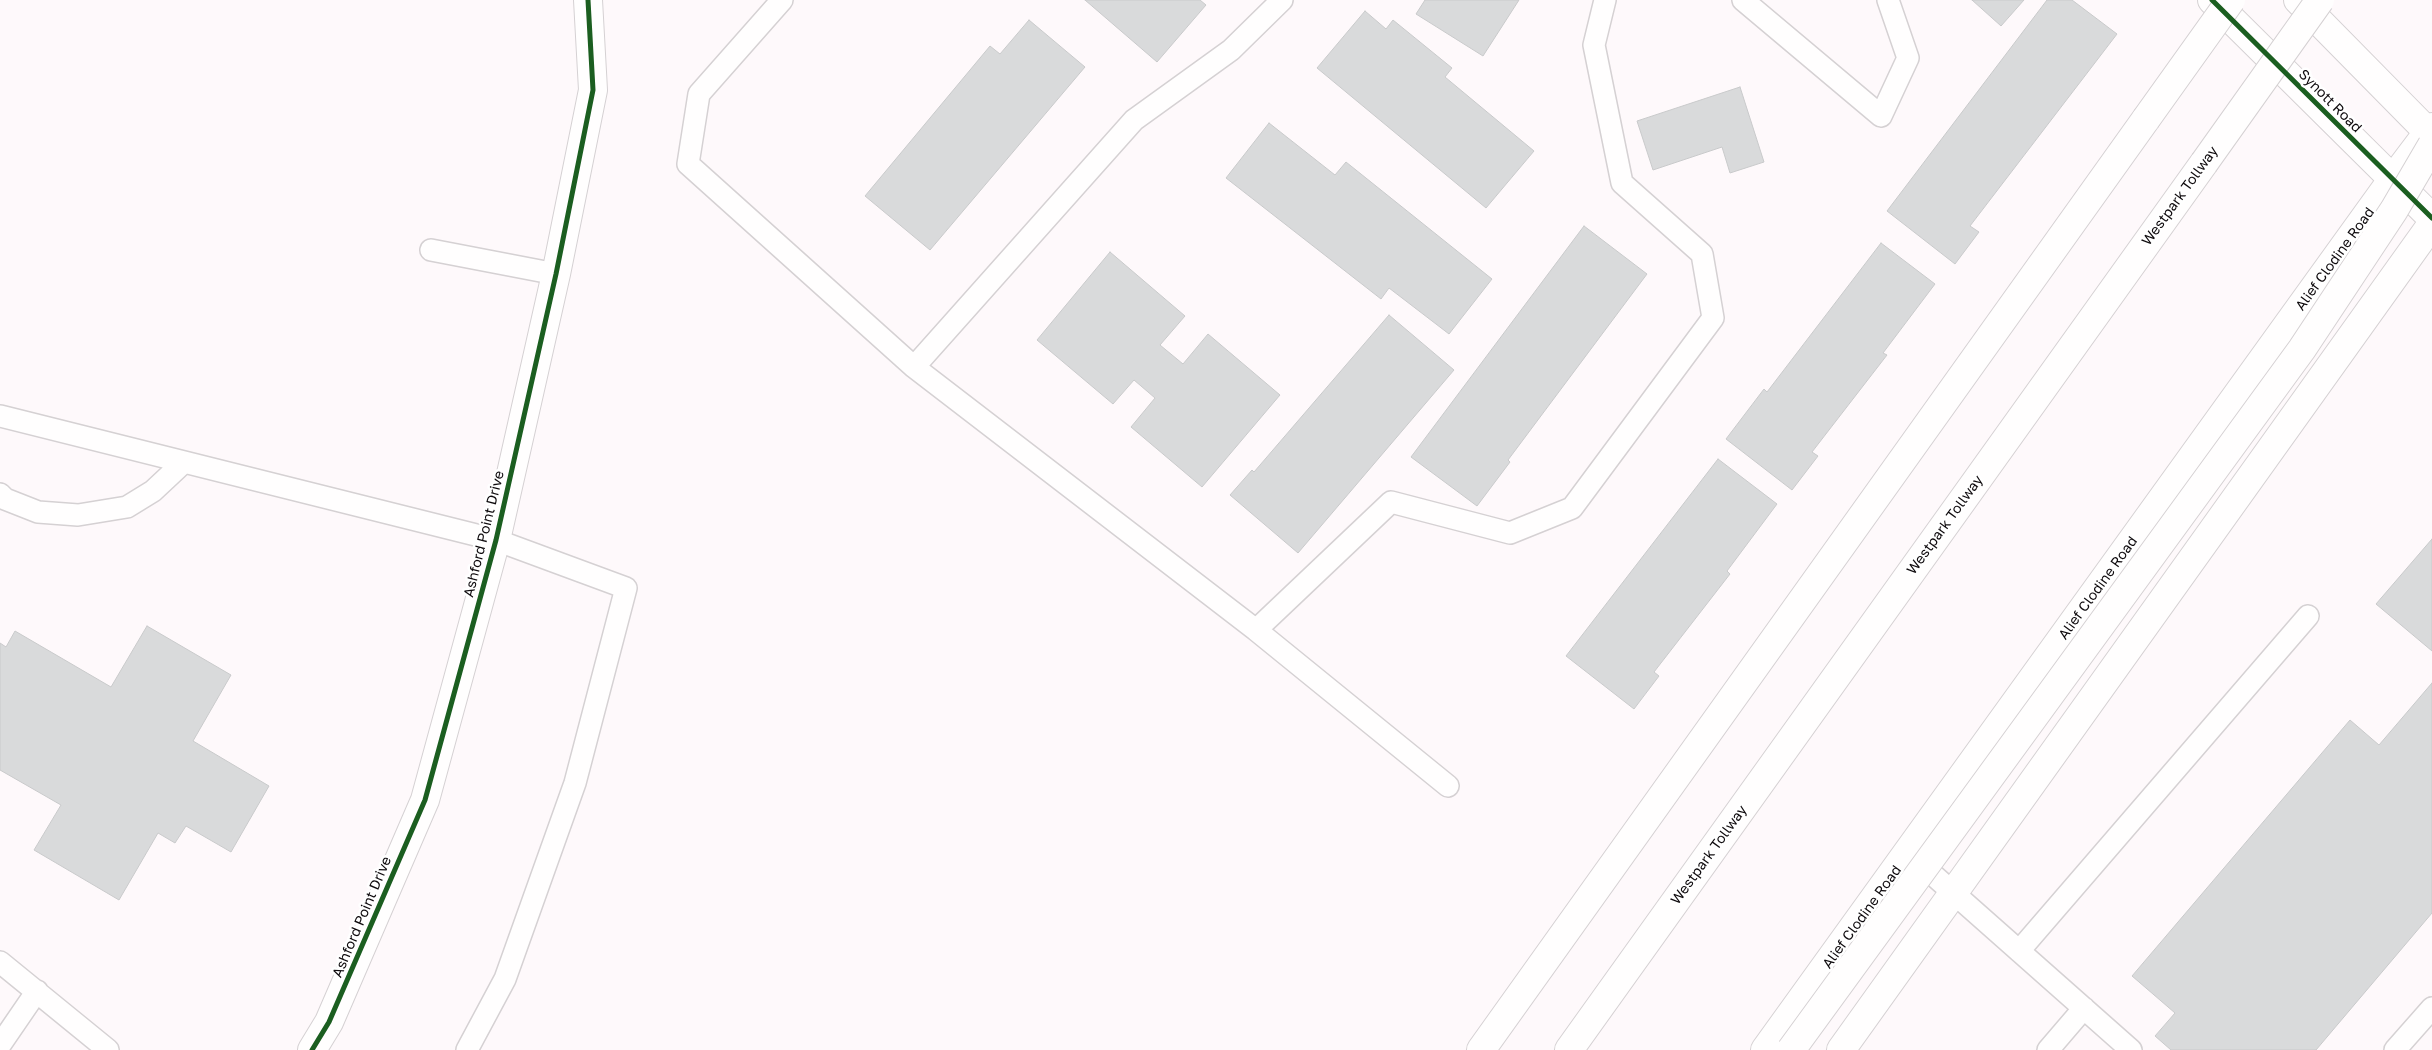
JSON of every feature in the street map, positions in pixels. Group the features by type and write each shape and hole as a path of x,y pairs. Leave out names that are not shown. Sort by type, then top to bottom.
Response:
{"main road":[{"name":"Ashford Point Drive","path":"312,1050 330,1022 425,800 496,540 556,274 593,90 588,0"},
{"name":"Synott Road","path":"2212,0 2432,218"},
{"path":"1481,1050 2231,0"},
{"path":"1791,1050 2302,349 2394,210 2431,135 2298,0"},
{"name":"Westpark Tollway","path":"1569,1050 2320,0"},
{"name":"Alief Clodine Road","path":"1765,1050 2392,180 2431,135"},
{"path":"1841,1050 1955,894 2432,224"}],"lane":[{"path":"782,0 699,94 688,164 914,367 1256,630 1448,786"},
{"path":"914,367 1134,120 1231,50 1282,0"},
{"path":"1256,630 1391,502 1510,533 1572,508 1714,318 1702,254 1622,182 1594,45 1605,0"},
{"path":"1743,0 1881,116 1908,58 1888,0"},
{"path":"431,250 556,274"},
{"path":"0,416 496,540 626,588 575,783 505,979 468,1050"},
{"path":"0,494 5,499 38,512 78,516 127,508 153,491 184,462"},
{"path":"2019,951 2308,616"},
{"path":"1908,852 2131,1050"},
{"path":"0,962 108,1050"},
{"path":"0,1044 37,992"},
{"path":"2048,1050 2084,1008"},
{"path":"2395,1050 2432,1008"}],"building":[{"path":"1085,0 1200,0 1206,5 1157,62"},
{"path":"1425,0 1519,0 1483,56 1416,14"},
{"path":"1972,0 2024,0 2001,26"},
{"path":"2047,0 2072,0 2117,34 1970,226 1979,232 1955,264 1887,211"},
{"path":"1365,11 1386,29 1393,20 1452,68 1445,77 1534,151 1486,208 1317,68"},
{"path":"1029,20 1085,67 930,250 865,196 990,46 1000,54"},
{"path":"1740,87 1764,162 1730,173 1722,147 1653,170 1637,121"},
{"path":"1269,123 1335,175 1346,162 1492,279 1449,334 1389,288 1381,299 1226,178"},
{"path":"1584,226 1647,274 1508,460 1510,462 1477,506 1411,457"},
{"path":"1881,243 1935,284 1883,353 1887,355 1812,452 1818,456 1792,490 1726,439 1764,389 1767,392"},
{"path":"1110,252 1185,316 1160,345 1183,364 1208,334 1280,395 1202,487 1131,427 1155,398 1134,380 1113,404 1037,340"},
{"path":"1389,315 1454,370 1298,553 1230,495 1252,470 1254,472"},
{"path":"1718,459 1777,504 1727,571 1730,574 1654,672 1659,676 1634,709 1566,656"},
{"path":"2432,539 2432,651 2376,604"},
{"path":"147,626 231,675 193,741 269,786 231,852 186,826 175,843 158,833 119,900 34,850 61,805 0,770 0,643 6,647 15,631 111,687"},
{"path":"2432,683 2432,913 2316,1050 2171,1050 2155,1036 2175,1013 2132,976 2350,720 2379,745"}],"cycle path":[{"path":"312,1050 329,1022 425,800 496,540 556,274 593,90 588,0"},
{"path":"2212,0 2432,218"}]}
